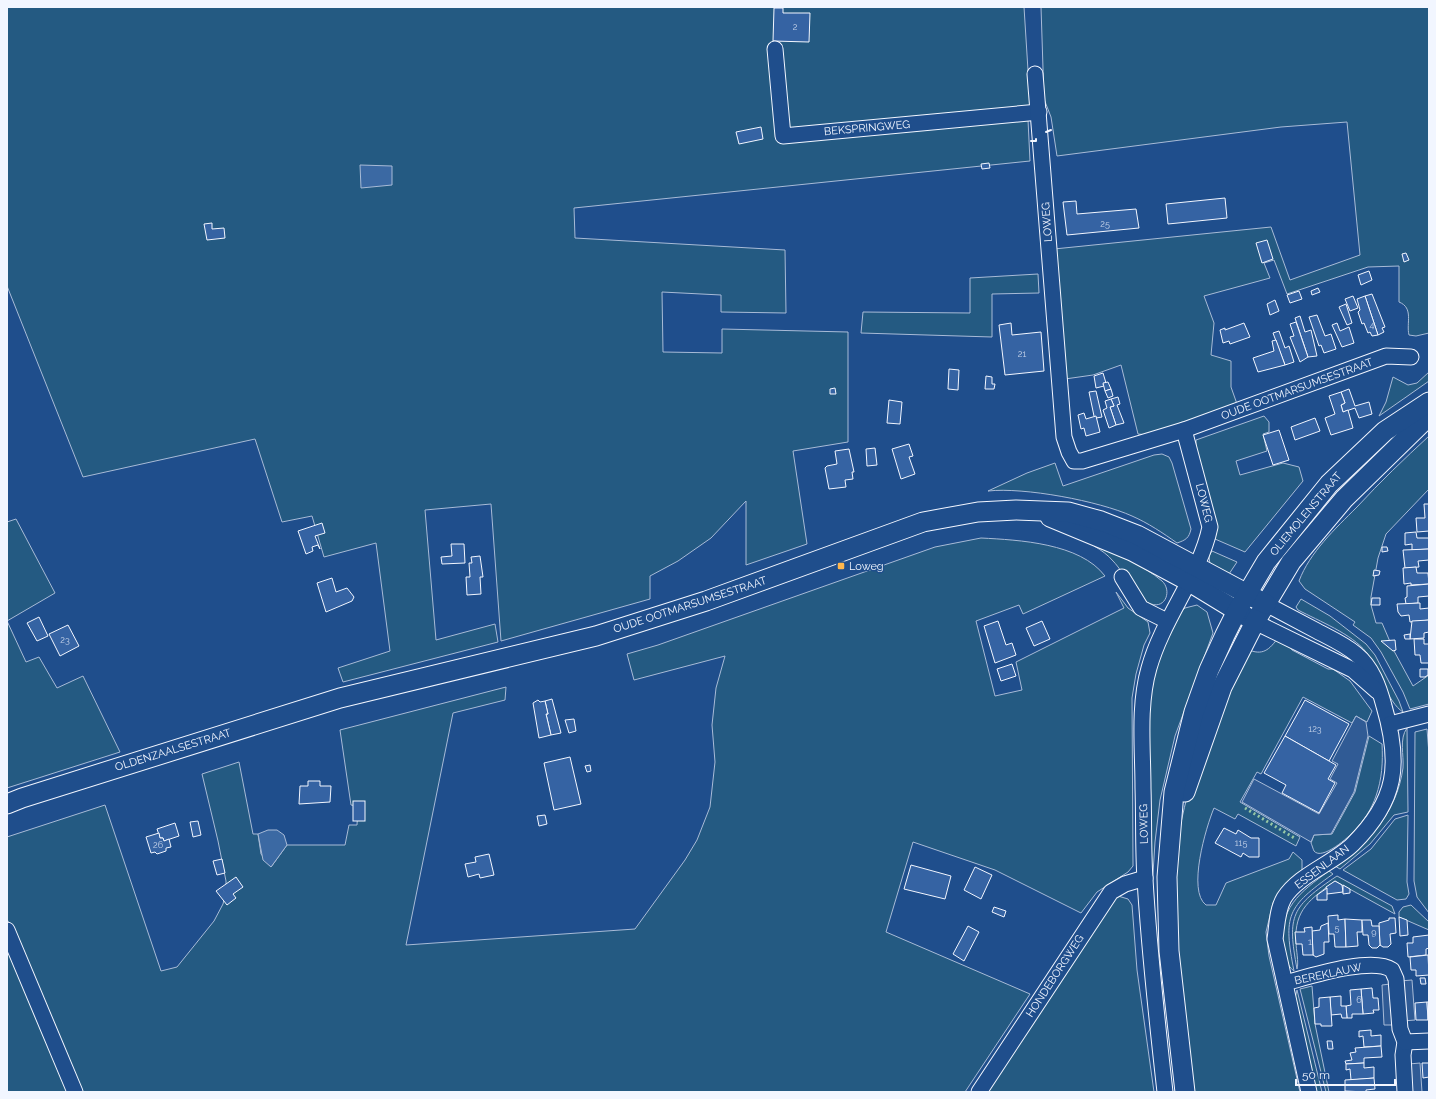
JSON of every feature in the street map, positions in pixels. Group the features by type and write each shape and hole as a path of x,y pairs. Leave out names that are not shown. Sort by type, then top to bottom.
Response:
{"main road":[{"name":"OLIEMOLENSTRAAT","path":"1185,1092 1177,1026 1168,921 1167,878 1174,792 1194,712 1209,670 1237,611 1266,562 1329,484 1385,431 1429,402"},
{"name":"OLIEMOLENSTRAAT","path":"1173,819 1181,803 1222,687 1255,622 1291,562 1317,528 1344,498 1429,416"},
{"name":"OUDE OOTMARSUMSESTRAAT","path":"340,698 596,636 713,599 923,522 978,512 1016,510 1038,512 1132,551 1248,593 1266,604"},
{"name":"OUDE OOTMARSUMSESTRAAT","path":"1193,573 1237,611 1255,622"},
{"name":"OLDENZAALSESTRAAT","path":"7,804 340,698"}],"street":[{"name":"BEKSPRINGWEG","path":"775,49 783,136 1039,112"},
{"name":"LOWEG","path":"1035,74 1064,437 1068,452 1074,461 1082,461 1184,430 1210,527 1208,541 1193,573 1167,621 1148,669 1143,700 1145,878 1156,1014 1165,1092"},
{"name":"OUDE OOTMARSUMSESTRAAT","path":"1184,430 1386,356 1411,357"},
{"path":"1122,577 1141,608 1167,621"},
{"name":"ESSENLAAN","path":"1266,604 1343,644 1366,664 1374,675 1382,696 1394,743 1394,773 1385,802 1371,824 1351,845 1298,884 1284,898 1278,916 1275,939 1309,1092"},
{"name":"ESSENLAAN","path":"1255,622 1353,670 1364,678 1382,696"},
{"path":"1390,724 1429,714"},
{"name":"HONDEBORGWEG","path":"979,1092 1111,892 1125,884 1145,878"},
{"path":"7,930 75,1092"},
{"name":"BEREKLAUW","path":"1285,983 1341,969 1361,966 1388,967 1396,976 1400,1029 1405,1042 1403,1055 1405,1092"},
{"path":"1405,1042 1429,1041"}],"shaded area":[{"path":"7,7 1024,7 1030,102 1028,120 1030,161 574,208 575,238 785,250 786,313 721,312 721,295 662,292 663,352 722,353 722,329 848,332 848,442 793,451 807,544 746,565 746,501 711,538 678,561 650,576 650,599 501,641 491,504 425,510 436,640 495,624 498,642 343,682 338,668 390,651 376,543 324,557 312,516 282,522 255,439 83,477 7,286"},
{"path":"1041,7 1429,7 1429,333 1416,336 1409,335 1408,312 1404,305 1399,302 1399,266 1368,267 1287,294 1274,260 1264,263 1270,278 1204,296 1214,323 1211,355 1231,361 1231,387 1237,404 1148,435 1138,434 1121,365 1093,375 1065,379 1054,249 1271,227 1290,280 1360,255 1347,122 1281,127 1057,156 1051,117 1044,99"},
{"path":"360,165 392,166 392,185 361,188"},
{"path":"1038,274 1039,293 992,294 992,337 861,333 863,312 970,313 970,278"},
{"path":"1429,372 1429,381 1379,416 1386,402 1393,377 1408,385 1417,383"},
{"path":"1264,416 1269,422 1269,432 1263,434 1267,451 1236,461 1240,475 1283,463 1299,467 1303,481 1245,552 1215,539 1217,527 1196,454 1196,440"},
{"path":"1429,436 1429,489 1386,534 1378,558 1371,597 1371,605 1376,623 1382,623 1394,651 1413,686 1429,675 1429,704 1410,709 1403,692 1381,652 1371,638 1353,625 1355,622 1305,589 1299,581 1316,551 1332,532 1401,462"},
{"path":"1162,454 1169,457 1172,463 1191,529 1187,538 1177,543 1155,528 1138,519 1118,510 1101,505 1041,493 1003,490 988,491 1027,473 1055,463 1063,486 1154,455"},
{"path":"16,519 55,593 7,621 7,522"},
{"path":"981,538 1030,542 1065,550 1080,556 1094,565 1105,576 1023,614 1019,605 976,621 995,696 1022,690 1016,662 1124,608 1116,592 1128,608 1148,622 1150,633 1144,645 1136,674 1132,698 1133,866 1128,872 1097,892 1081,913 995,870 913,842 886,932 1030,994 965,1092 80,1092 7,919 7,837 105,805 161,971 177,967 214,921 223,904 226,891 226,881 218,841 202,774 239,762 253,834 258,834 261,854 271,867 287,845 345,845 349,825 357,825 358,806 351,805 340,730 506,687 505,700 453,713 406,945 635,929 685,860 697,840 710,807 715,762 712,725 716,688 725,656 634,680 627,654 658,645 935,547"},
{"path":"1094,546 1130,560 1155,575 1162,581 1167,589 1166,598 1164,601 1156,605 1145,601 1135,591 1111,559"},
{"path":"1212,551 1237,562 1229,574 1210,565 1209,556"},
{"path":"1301,599 1330,616 1366,644 1375,655 1399,701 1403,712 1392,701 1366,652 1360,645 1325,623 1298,610 1296,607"},
{"path":"1197,605 1207,612 1213,633 1175,736 1160,800 1155,842 1151,905 1146,750 1152,677 1177,615 1185,608"},
{"path":"7,621 26,662 39,657 57,688 83,676 120,752 7,788"},
{"path":"1277,639 1288,644 1292,650 1328,669 1333,669 1350,681 1372,711 1367,722 1356,716 1352,723 1303,697 1261,774 1257,772 1240,802 1300,837 1296,846 1238,814 1235,819 1214,808 1203,843 1198,873 1198,887 1201,898 1206,905 1216,905 1226,883 1289,859 1293,852 1302,860 1302,870 1282,888 1273,903 1266,932 1269,956 1300,1092 1192,1092 1179,990 1174,920 1176,852 1182,818 1201,753 1245,648 1255,652 1267,650"},
{"path":"1356,716 1366,722 1368,736 1354,792 1331,834 1314,835 1311,842 1242,802 1254,779 1319,814 1337,783 1330,779 1338,764 1332,761"},
{"path":"1407,728 1408,812 1394,815 1370,844 1340,869 1335,866 1360,847 1370,836 1388,812 1395,798 1400,784 1403,768 1402,742"},
{"path":"1427,729 1429,754 1429,913 1417,897 1414,881 1415,732"},
{"path":"1369,736 1382,744 1381,777 1374,801 1365,818 1352,833 1329,851 1318,853 1314,851 1311,843 1314,835 1332,834 1355,792"},
{"path":"1408,815 1407,882 1409,894 1406,899 1397,900 1343,870 1371,849 1395,819"},
{"path":"268,830 277,830 284,835 287,845 271,867 263,860 258,834"},
{"path":"1329,871 1333,874 1306,895 1292,914 1289,924 1289,937 1294,971 1288,964 1284,949 1284,923 1288,912 1300,894"},
{"path":"1337,876 1392,906 1395,914 1335,881 1318,893 1301,913 1296,931 1297,969 1293,936 1293,924 1296,914 1301,905 1310,896"},
{"path":"1118,896 1128,899 1132,905 1137,970 1154,1092 983,1092 1108,902"},
{"path":"1411,905 1429,922 1429,930 1399,917 1399,912 1403,907"},
{"path":"7,945 69,1092 7,1092"},
{"path":"1412,980 1415,1020 1403,1021 1400,981"},
{"path":"1390,984 1392,1025 1384,1025 1382,985"},
{"path":"1312,986 1315,1024 1329,1092 1326,1092 1300,989"},
{"path":"1297,990 1322,1092 1316,1092 1295,998"},
{"path":"1420,1063 1422,1092 1411,1092 1409,1064"}],"building":[{"path":"774,8 783,8 783,13 810,13 809,42 773,41"},
{"path":"761,127 763,139 739,144 736,132"},
{"path":"989,163 990,168 982,169 981,164"},
{"path":"1225,198 1227,218 1168,224 1166,204"},
{"path":"1076,201 1077,214 1136,209 1139,228 1067,235 1063,202"},
{"path":"212,223 212,229 224,228 225,238 207,240 204,224"},
{"path":"1267,240 1273,259 1262,263 1256,243"},
{"path":"1406,253 1409,260 1404,262 1402,254"},
{"path":"1369,271 1372,280 1361,285 1358,275"},
{"path":"1318,288 1320,292 1312,295 1311,291"},
{"path":"1299,291 1302,299 1290,303 1287,295"},
{"path":"1372,294 1385,327 1382,328 1384,332 1378,335 1365,296"},
{"path":"1353,296 1358,308 1350,311 1345,299"},
{"path":"1365,296 1378,335 1372,336 1370,332 1368,333 1364,323 1362,324 1358,312 1360,310 1357,299"},
{"path":"1275,300 1279,311 1270,315 1267,304"},
{"path":"1346,304 1352,323 1347,325 1339,307"},
{"path":"1317,315 1325,336 1331,334 1336,349 1324,353 1321,345 1319,346 1309,317"},
{"path":"1300,316 1305,332 1311,330 1317,356 1308,357 1295,318"},
{"path":"1296,322 1308,357 1300,362 1290,337 1294,336 1290,324"},
{"path":"1011,323 1012,335 1041,332 1044,371 1005,375 999,325"},
{"path":"1244,323 1250,337 1230,344 1229,341 1223,343 1220,330 1225,328 1225,330"},
{"path":"1337,323 1340,331 1349,327 1354,343 1342,347 1332,325"},
{"path":"1279,331 1285,348 1289,346 1294,362 1285,365 1273,333"},
{"path":"1276,340 1285,365 1258,372 1253,358 1274,351 1272,341"},
{"path":"949,369 959,370 958,390 948,389"},
{"path":"1103,373 1106,383 1103,384 1104,386 1096,388 1094,376"},
{"path":"986,376 992,377 992,384 995,384 994,389 985,389"},
{"path":"1108,382 1111,389 1105,391 1103,383"},
{"path":"835,388 836,394 830,394 830,389"},
{"path":"1111,389 1113,396 1108,398 1105,391"},
{"path":"1349,389 1355,406 1369,402 1372,414 1359,418 1355,408 1343,412 1341,405 1345,403 1341,392"},
{"path":"1096,391 1102,417 1096,418 1094,416 1089,392"},
{"path":"1341,392 1345,403 1341,405 1343,412 1348,410 1353,428 1331,435 1325,418 1335,414 1329,396"},
{"path":"1118,397 1120,404 1117,405 1124,423 1116,425 1110,407 1114,406 1111,399"},
{"path":"1111,399 1114,406 1110,407 1116,425 1109,428 1103,410 1107,408 1105,401"},
{"path":"889,400 902,402 900,424 887,423"},
{"path":"1084,413 1086,419 1096,416 1100,432 1086,436 1084,428 1081,429 1078,415"},
{"path":"1315,418 1320,431 1295,440 1291,427"},
{"path":"1279,430 1289,460 1273,465 1263,435"},
{"path":"909,444 913,456 909,457 915,474 901,479 892,449"},
{"path":"875,448 877,465 867,466 866,449"},
{"path":"849,449 854,472 852,472 853,479 845,480 846,487 829,489 825,468 827,466 837,464 835,451"},
{"path":"1424,504 1429,504 1429,531 1417,532 1416,518 1425,518"},
{"path":"322,523 325,533 315,536 320,549 318,545 312,547 313,551 306,554 298,531"},
{"path":"1416,532 1417,538 1429,538 1429,549 1412,550 1412,544 1405,545 1405,533"},
{"path":"451,544 464,544 465,563 442,564 441,557 452,556"},
{"path":"1382,547 1387,547 1388,551 1382,552"},
{"path":"1429,549 1429,560 1418,561 1419,567 1405,568 1403,550"},
{"path":"480,556 483,577 480,577 481,594 467,595 466,577 470,577 469,563 472,563 471,557"},
{"path":"1416,567 1417,573 1428,573 1429,584 1404,584 1403,568"},
{"path":"1374,570 1380,571 1379,575 1373,576"},
{"path":"332,578 336,592 347,588 354,597 352,601 326,612 317,583"},
{"path":"1429,584 1429,596 1418,597 1418,603 1406,604 1405,598 1407,597 1407,586"},
{"path":"1372,598 1380,598 1380,605 1371,605"},
{"path":"1420,603 1420,609 1429,608 1429,620 1410,622 1409,615 1401,616 1398,612 1397,604"},
{"path":"39,617 48,636 37,641 27,623"},
{"path":"1429,620 1429,632 1424,633 1424,638 1410,639 1412,621"},
{"path":"998,621 1006,645 1012,643 1016,655 995,663 984,626"},
{"path":"1042,621 1050,639 1034,646 1026,628"},
{"path":"68,625 79,646 60,656 49,634"},
{"path":"1410,634 1410,639 1405,639 1404,635"},
{"path":"1414,639 1424,639 1424,644 1429,644 1429,663 1421,663 1420,655 1415,655"},
{"path":"1395,640 1396,650 1393,651 1381,641"},
{"path":"1012,664 1016,676 1001,681 997,669"},
{"path":"1420,669 1428,669 1428,675 1425,677 1420,677"},
{"path":"552,699 561,733 551,735 546,714 548,714 545,701"},
{"path":"538,700 540,702 545,701 548,714 546,714 551,735 539,738 533,703"},
{"path":"1305,700 1349,724 1329,761 1285,736"},
{"path":"574,719 576,731 569,733 565,720"},
{"path":"1285,736 1336,765 1328,779 1335,783 1319,813 1282,793 1286,785 1264,773"},
{"path":"570,757 581,804 554,810 544,763"},
{"path":"590,765 591,771 587,772 585,766"},
{"path":"308,781 320,781 320,786 331,786 330,802 299,804 300,786 308,786"},
{"path":"353,801 365,801 365,821 353,821"},
{"path":"545,815 547,824 539,826 537,816"},
{"path":"198,821 201,835 193,837 190,822"},
{"path":"175,823 179,836 164,841 163,838 160,838 157,829"},
{"path":"1224,828 1236,834 1238,830 1251,838 1259,838 1259,857 1249,857 1243,853 1241,857 1215,843"},
{"path":"159,833 160,838 163,838 164,841 169,839 171,847 166,848 166,851 157,854 155,852 151,853 146,837"},
{"path":"489,854 494,875 480,878 479,874 468,877 465,864 476,862 475,857"},
{"path":"222,859 225,873 217,875 213,861"},
{"path":"911,865 951,876 945,899 904,889"},
{"path":"975,867 992,875 981,899 964,890"},
{"path":"236,877 243,887 233,894 236,898 227,905 216,891"},
{"path":"1335,881 1342,885 1343,892 1327,894 1326,887"},
{"path":"1343,885 1350,889 1350,893 1343,894"},
{"path":"1327,888 1327,900 1317,900 1317,895"},
{"path":"994,907 1006,911 1004,917 992,912"},
{"path":"1338,915 1338,920 1345,919 1346,947 1335,947 1334,934 1329,934 1328,916"},
{"path":"1399,917 1407,920 1408,935 1400,936"},
{"path":"1389,918 1395,918 1396,933 1390,934 1391,944 1388,947 1383,947 1380,945 1379,923 1389,920"},
{"path":"1345,919 1362,920 1362,932 1357,932 1358,946 1346,947"},
{"path":"1362,920 1371,920 1372,926 1379,926 1380,945 1377,948 1372,948 1369,945 1368,935 1363,935"},
{"path":"1328,923 1329,942 1324,942 1324,954 1316,957 1313,955 1312,931 1320,930 1321,926"},
{"path":"968,926 979,932 964,961 953,954"},
{"path":"1312,927 1313,955 1303,955 1302,944 1296,944 1295,932 1305,932 1304,928"},
{"path":"1429,935 1429,948 1426,949 1426,955 1408,957 1407,943 1413,943 1413,937"},
{"path":"1428,955 1429,975 1416,976 1416,970 1411,970 1410,957"},
{"path":"1420,978 1425,978 1426,984 1421,984"},
{"path":"1372,988 1373,998 1378,998 1379,1010 1373,1010 1374,1013 1363,1014 1361,989"},
{"path":"1361,989 1363,1014 1352,1014 1352,1018 1347,1018 1346,1006 1351,1005 1350,990"},
{"path":"1341,996 1341,1006 1346,1006 1347,1018 1342,1018 1341,1014 1331,1015 1330,997"},
{"path":"1330,997 1332,1026 1321,1026 1321,1024 1315,1024 1314,1008 1319,1007 1319,998"},
{"path":"1427,1002 1428,1020 1416,1020 1415,1003"},
{"path":"1427,1002 1429,1002 1429,1020 1428,1020"},
{"path":"1371,1030 1371,1036 1381,1035 1381,1046 1364,1047 1363,1036 1359,1037 1359,1031"},
{"path":"1327,1041 1332,1041 1333,1049 1328,1049"},
{"path":"1381,1046 1382,1057 1364,1058 1364,1063 1346,1064 1345,1061 1352,1060 1350,1053 1356,1052 1355,1048"},
{"path":"1364,1063 1364,1068 1374,1067 1374,1078 1351,1080 1350,1069 1346,1070 1346,1064"},
{"path":"1422,1063 1429,1063 1429,1077 1423,1078"},
{"path":"1374,1078 1375,1089 1366,1090 1366,1092 1345,1091 1345,1080"}],"hedge":[{"path":"1245,808 1296,839"}],"wall":[{"path":"1046,132 1051,130"},
{"path":"1031,141 1036,141 1036,139"}],"place":[{"name":"Loweg","path":"841,566"}]}
